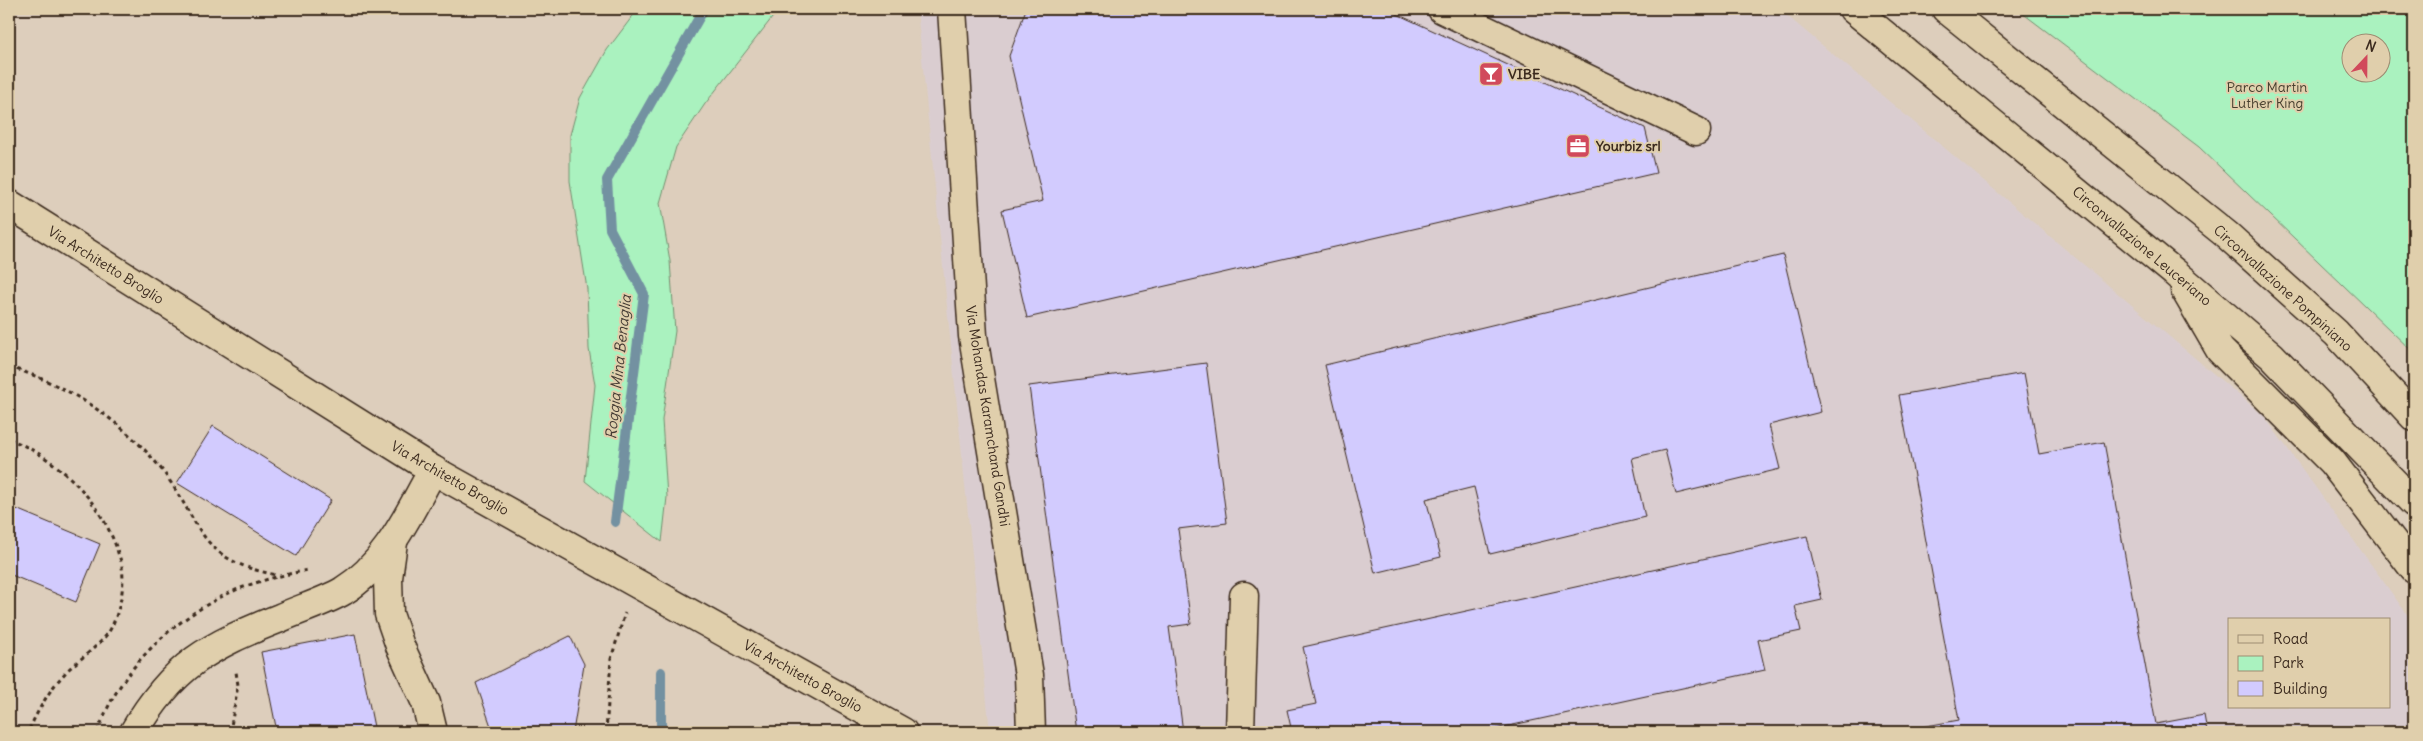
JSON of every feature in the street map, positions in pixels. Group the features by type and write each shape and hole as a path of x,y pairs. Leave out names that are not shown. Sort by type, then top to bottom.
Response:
{"main road":[{"name":"Via Mohandas Karamchand Gandhi","path":"952,9 973,336 1029,675 1031,732"},
{"path":"1442,9 1696,131"},
{"name":"Circonvallazione Leuceriano","path":"1853,9 2174,272 2272,356 2414,503"},
{"name":"Circonvallazione Pompiniano","path":"1946,9 2227,235 2336,334 2414,417"},
{"name":"Via Architetto Broglio","path":"9,204 433,470 903,732"},
{"path":"2174,272 2220,350 2332,462 2414,569"},
{"path":"134,732 150,705 176,674 206,651 247,631 343,590 370,569 394,541 433,470"},
{"path":"394,541 388,578 389,614 400,646 426,703 433,732"},
{"path":"1240,732 1244,596"}],"path":[{"path":"9,367 67,391 117,424 161,469 204,539 216,552 234,563 280,576 312,570"},
{"path":"9,439 45,457 78,487 97,508 112,537 122,566 121,598 111,628 68,671 43,700 28,732"},
{"path":"606,732 611,658 627,605"},
{"path":"230,732 238,685 236,669"}],"shaded area":[{"path":"917,9 1779,9 2264,416 2414,624 2414,732 990,732"}],"green space":[{"path":"638,9 779,9 705,104 676,147 660,203 670,261 675,331 662,420 667,497 662,542 585,481 595,385 589,349 587,289 570,181 570,135 580,98 607,50"},
{"name":"Parco Martin Luther King","path":"2017,9 2414,9 2414,353 2199,147"}],"building":[{"path":"1026,9 1146,9 1147,15 1181,9 1386,9 1645,128 1656,173 1027,318 1002,210 1043,201 1009,56"},
{"path":"1783,255 1821,412 1769,425 1780,469 1676,494 1665,450 1632,458 1645,517 1490,554 1474,487 1426,499 1441,557 1375,573 1325,365"},
{"path":"1206,363 1227,523 1178,529 1191,624 1169,627 1183,732 1076,732 1029,386"},
{"path":"2024,373 2039,454 2104,442 2156,724 2204,715 2207,732 1894,732 1959,720 1899,395"},
{"path":"213,426 331,500 296,556 177,483"},
{"path":"9,506 100,544 76,602 9,574"},
{"path":"1807,536 1822,600 1795,606 1801,631 1758,640 1765,670 1481,732 1292,732 1287,710 1316,704 1303,647"},
{"path":"355,634 375,732 277,732 261,652"},
{"path":"570,636 584,664 573,732 493,732 476,683"}],"waterway":[{"name":"Roggia Mina Benaglia","path":"615,522 644,294 610,229 607,180 704,9"},
{"name":"Roggia Mina Benaglia","path":"661,672 661,732"}],"place":[{"name":"VIBE","path":"1491,74"},
{"name":"Yourbiz srl","path":"1578,146"}]}
